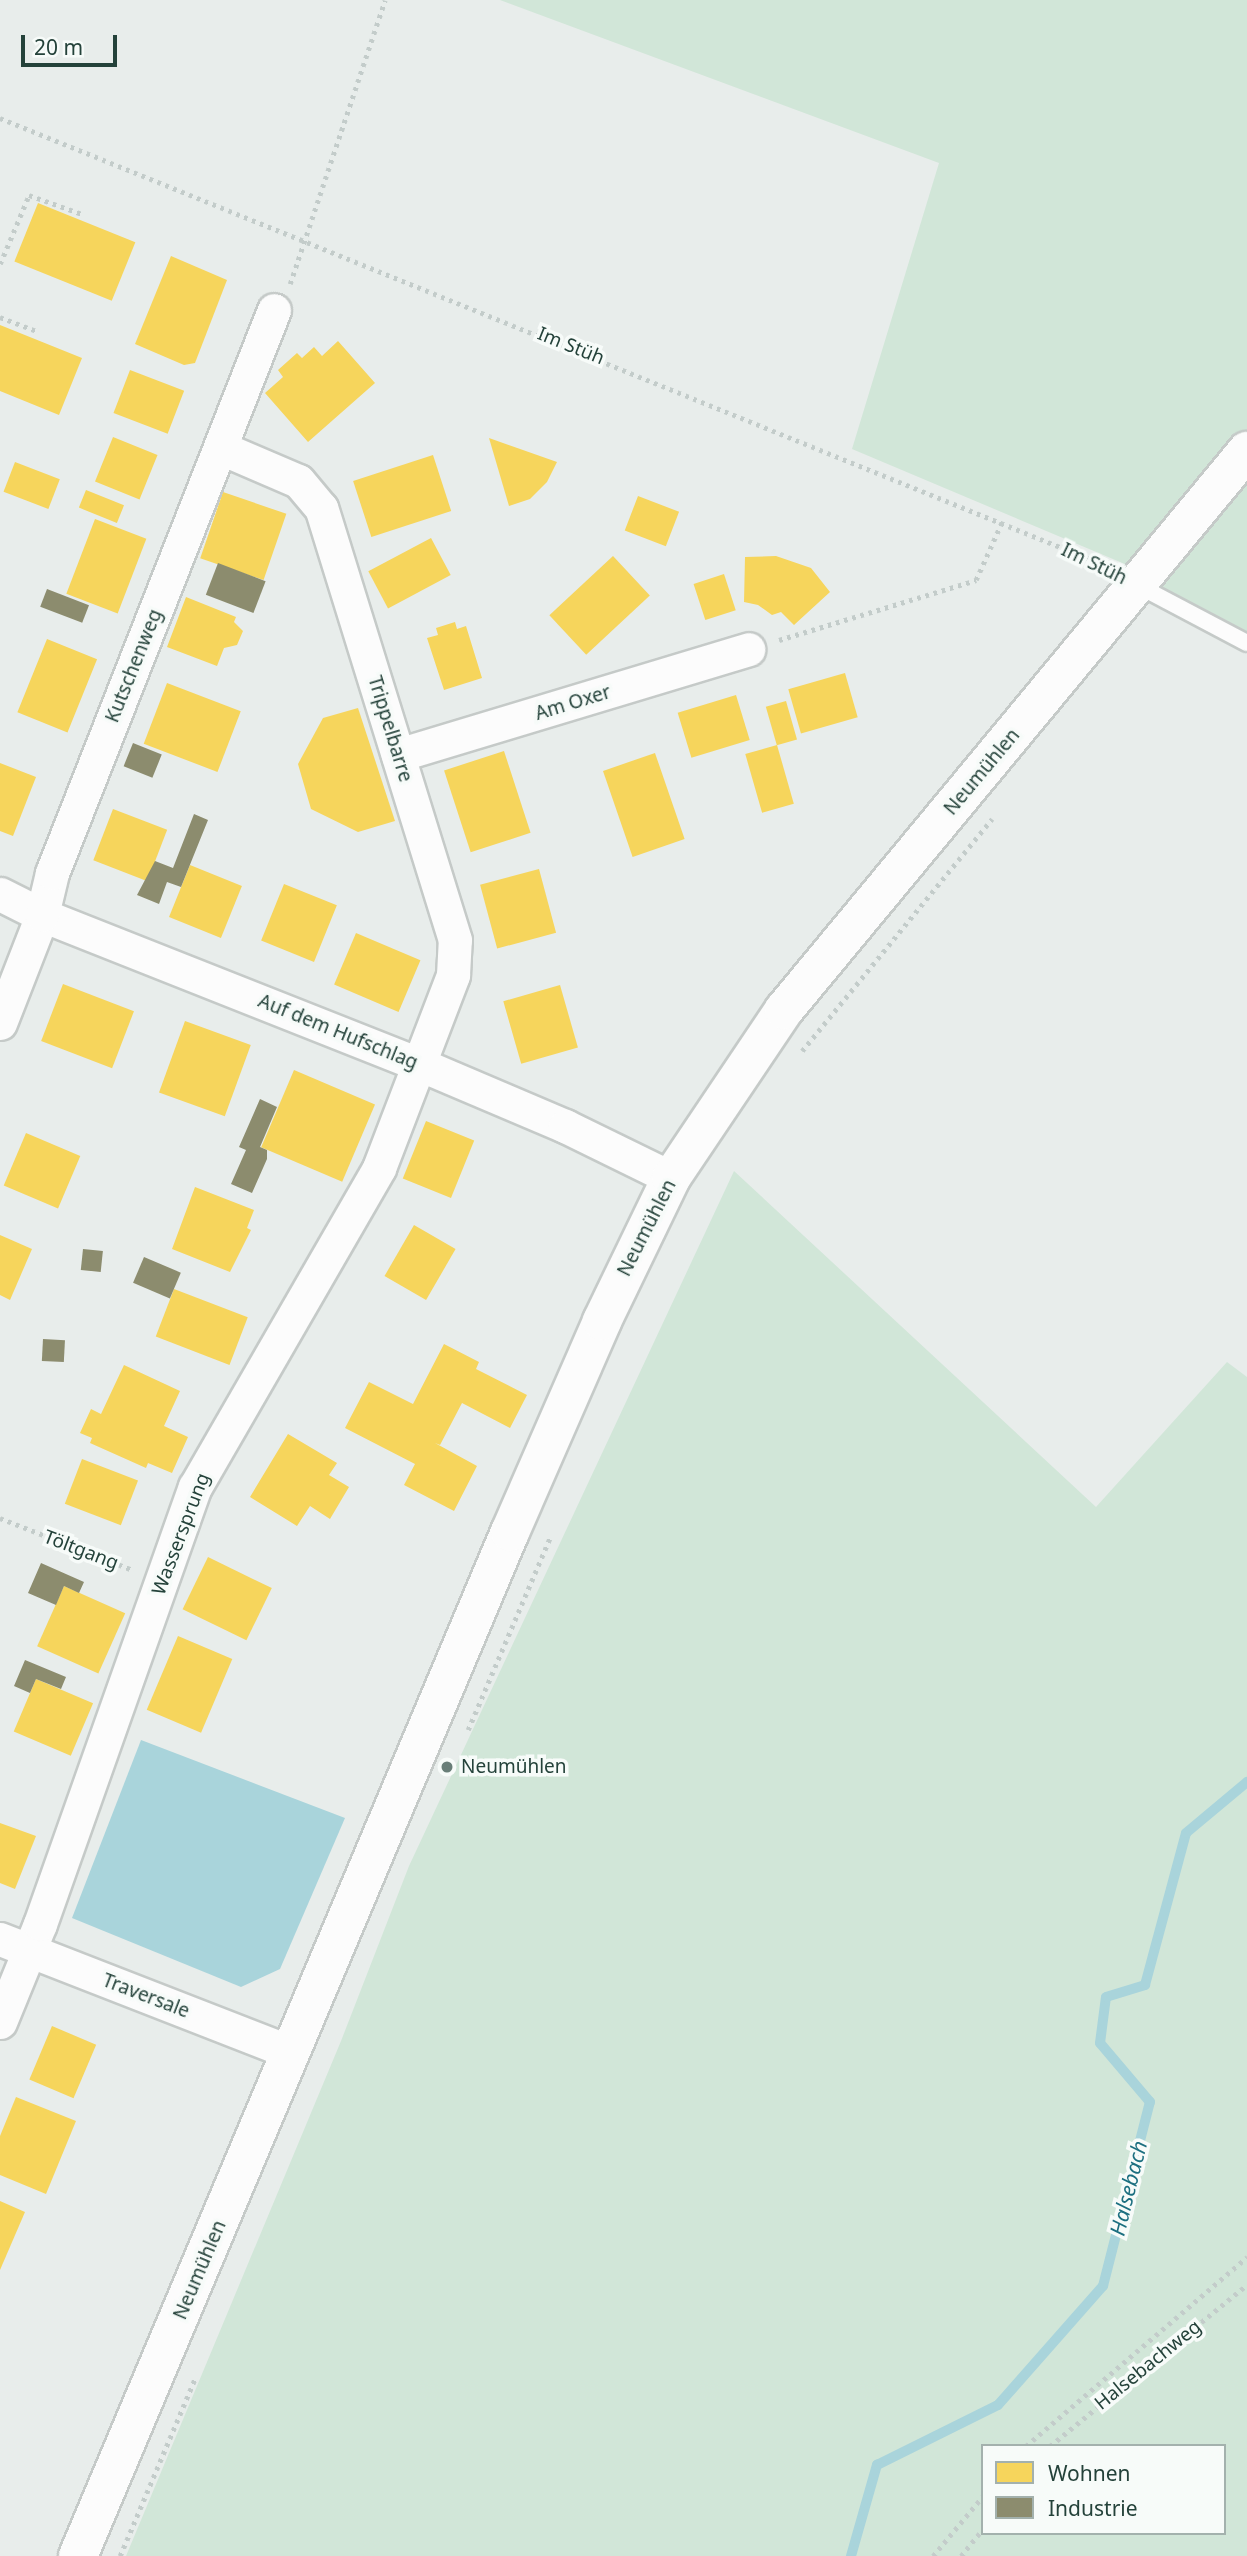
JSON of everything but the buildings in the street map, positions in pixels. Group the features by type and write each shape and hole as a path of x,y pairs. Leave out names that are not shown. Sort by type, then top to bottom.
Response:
{"street":[{"name":"Kutschenweg","path":"0,1023 43,915 52,873 274,310"},
{"name":"Trippelbarre","path":"221,448 298,481 321,508 455,940 453,975 419,1064"},
{"name":"Neumühlen","path":"78,2556 596,1333 671,1178 784,1010 1247,451"},
{"name":"Am Oxer","path":"398,755 748,649"},
{"name":"Auf dem Hufschlag","path":"0,894 43,915 419,1064 565,1126 671,1178"},
{"name":"Wassersprung","path":"0,2022 14,1945 162,1582 195,1487 379,1168 419,1064"},
{"name":"Traversale","path":"14,1945 292,2053"}],"lane":[{"path":"1137,585 1247,643"}],"path":[{"path":"274,310 283,302 307,239 385,0"},
{"name":"Im Stüh","path":"0,118 307,239 1002,522 1106,566 1137,585"},
{"path":"0,264 29,195 85,215"},
{"path":"0,317 39,332"},
{"path":"748,649 976,580 1002,522"},
{"path":"794,1063 999,811"},
{"name":"Töltgang","path":"0,1518 162,1582"},
{"path":"467,1733 556,1521"},
{"path":"1028,2444 1247,2257"},
{"name":"Halsebachweg","path":"1053,2444 1247,2285"},
{"path":"120,2556 199,2368"},
{"path":"933,2556 981,2498"},
{"path":"961,2556 981,2531"}],"green space":[{"path":"500,0 1247,0 1247,653 1170,614 1139,570 852,449 939,163"},
{"path":"734,1171 1096,1507 1227,1362 1247,1377 1247,2556 126,2556 341,2041 409,1866"}],"water":[{"path":"141,1740 345,1818 280,1969 241,1987 72,1918"}],"waterway":[{"name":"Halsebach","path":"851,2556 877,2465 998,2405 1103,2286 1150,2102 1100,2043 1106,1997 1145,1985 1186,1833 1247,1782"}],"place":[{"name":"Neumühlen","path":"447,1767"}]}
